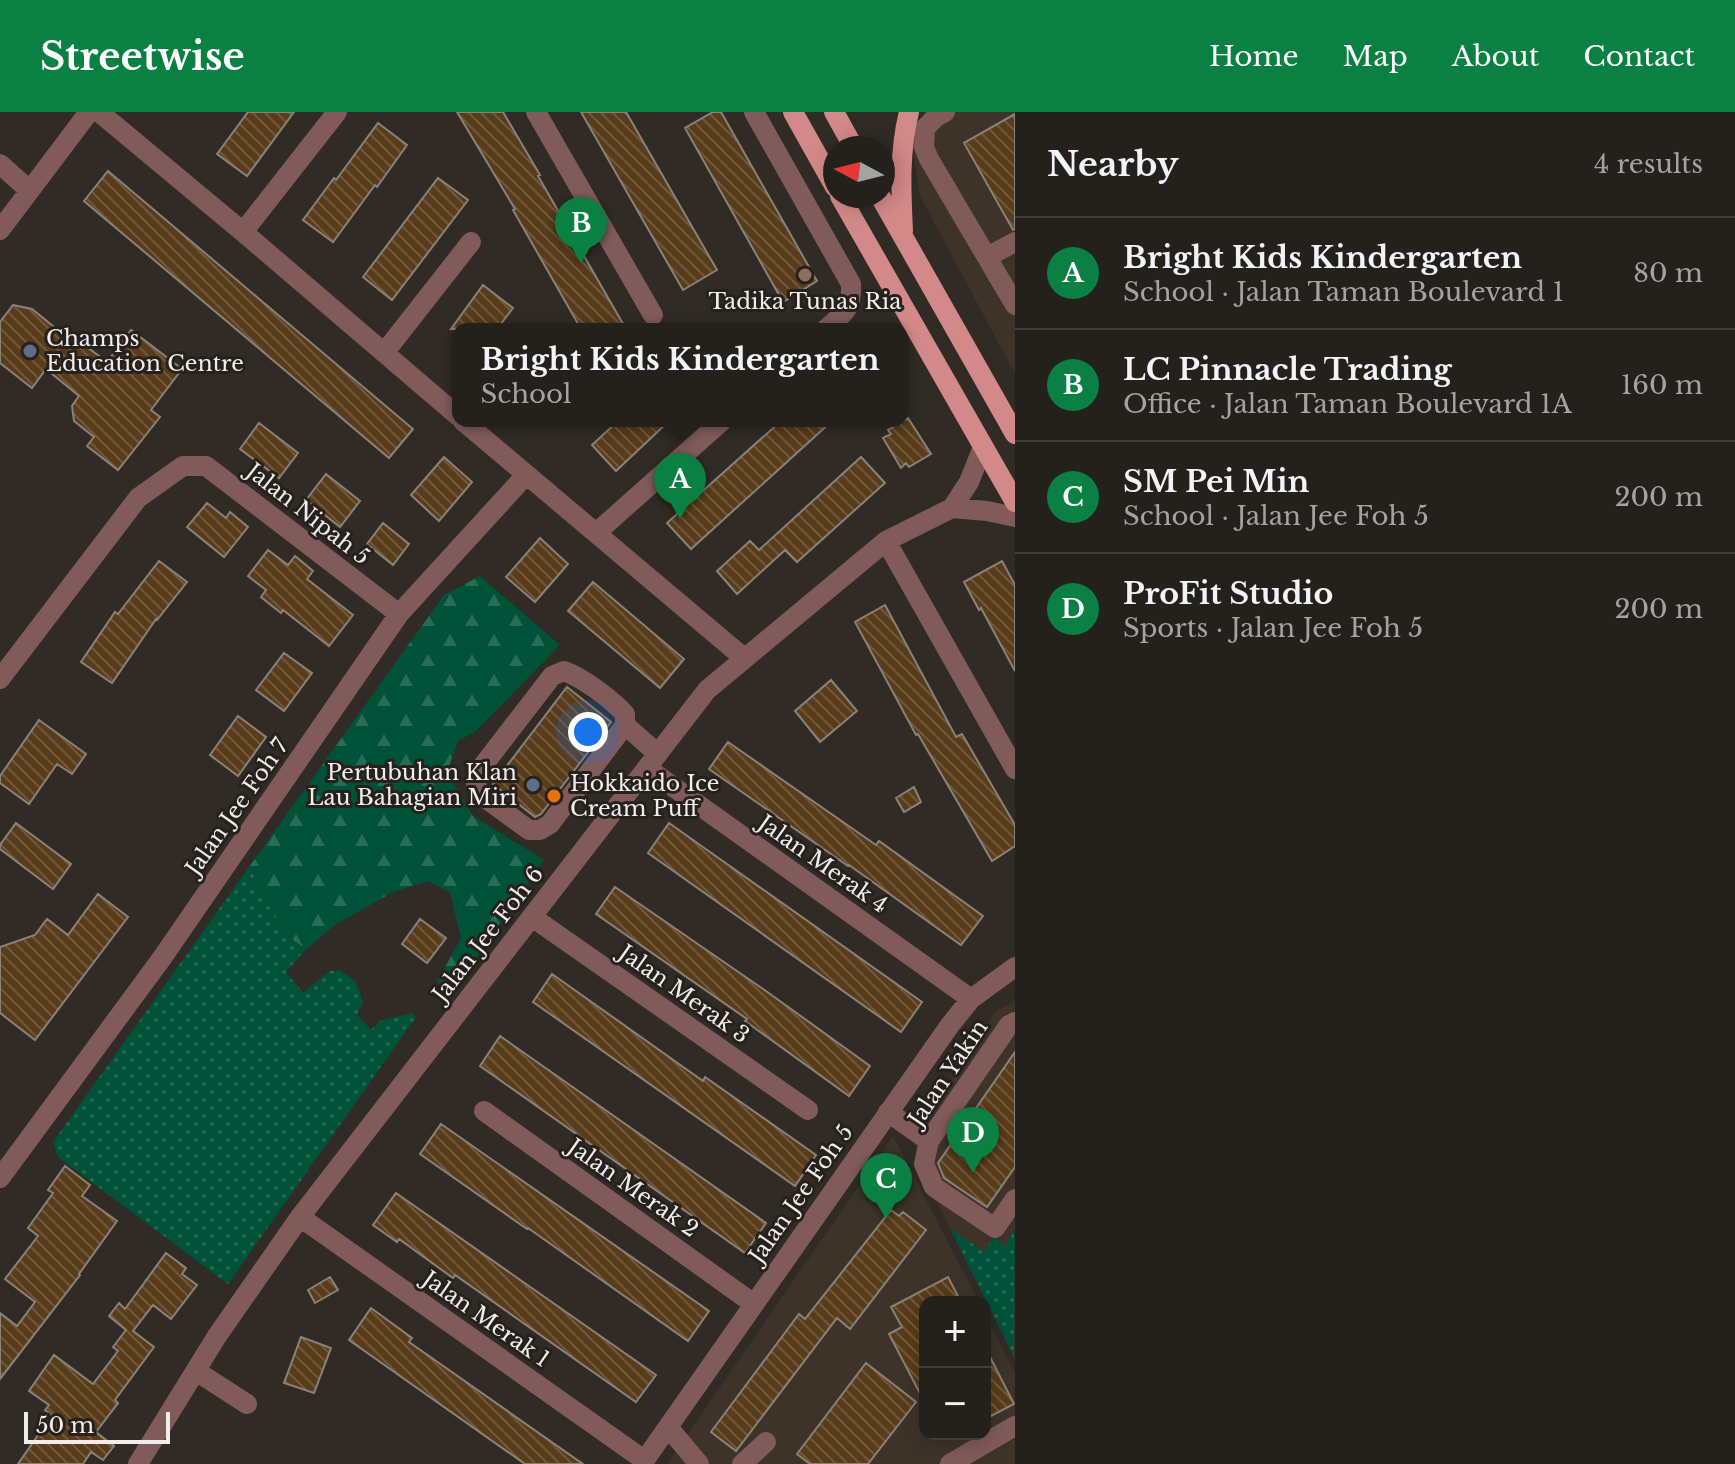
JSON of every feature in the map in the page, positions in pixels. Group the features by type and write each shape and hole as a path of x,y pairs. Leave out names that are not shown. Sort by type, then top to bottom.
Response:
{"main road":[{"path":"793,112 823,166"},
{"path":"904,239 900,166 909,112"},
{"path":"836,114 837,136"},
{"path":"836,114 848,136"},
{"path":"849,208 1015,502"},
{"path":"887,208 1015,434"}],"street":[{"path":"0,230 89,112"},
{"path":"99,112 452,411"},
{"path":"243,232 337,112"},
{"path":"536,112 653,315"},
{"path":"754,112 851,284 852,298 848,309 833,323"},
{"path":"945,112 925,128 924,147 1015,305"},
{"path":"0,164 29,190"},
{"path":"384,353 471,242"},
{"path":"987,257 1015,242"},
{"path":"470,427 744,658"},
{"path":"596,533 715,427"},
{"path":"983,447 969,482 952,508 1015,517"},
{"name":"Jalan Nipah 5","path":"0,679 138,498 183,466 206,466 399,614"},
{"name":"Jalan Jee Foh 7","path":"0,1178 162,958 399,614 526,475"},
{"name":"Jalan Jee Foh 6","path":"138,1464 252,1284 300,1217 707,690 886,541 952,508"},
{"path":"886,541 1015,769"},
{"name":"Jalan Merak 4","path":"625,725 550,824 540,830 529,830 481,795 476,786 478,772 552,676 564,671 575,675 625,714 625,725 653,761 971,999"},
{"name":"Jalan Merak 3","path":"532,917 808,1110"},
{"name":"Jalan Jee Foh 5","path":"643,1462 950,1025 971,999 1015,967"},
{"name":"Jalan Yakin","path":"1013,1026 929,1141 924,1164 934,1187 995,1228 1015,1199"},
{"name":"Jalan Merak 2","path":"484,1111 754,1304"},
{"path":"888,1112 929,1141"},
{"name":"Jalan Merak 1","path":"300,1217 643,1462"},
{"path":"196,1371 247,1404"},
{"path":"950,1464 1015,1426"},
{"path":"668,1427 699,1464"},
{"path":"742,1464 766,1442"}],"shaded area":[{"path":"925,112 1015,112 1015,374 920,196 911,138"},
{"path":"1015,1001 1015,1360 991,1312 991,1296 983,1296 917,1162 914,1139 995,1012"},
{"path":"893,1136 976,1296 919,1296 919,1440 991,1440 991,1326 1015,1373 1015,1464 667,1464"}],"green space":[{"path":"480,576 560,645 476,731 458,741 447,772 473,816 544,860 451,994 437,982 461,938 450,893 428,881 393,892 335,925 306,949 287,936 249,867 444,595"},
{"path":"249,867 287,936 306,949 286,972 303,993 329,971 340,970 356,982 363,1002 357,1015 371,1030 380,1021 412,1013 416,1017 228,1284 58,1157 53,1142"},
{"path":"950,1228 984,1252 996,1234 1003,1248 1015,1230 1014,1356 991,1310 991,1296 984,1296"}],"building":[{"path":"248,112 294,112 247,176 217,154"},
{"path":"457,112 503,112 623,323 578,323"},
{"path":"581,112 626,112 717,270 683,290"},
{"path":"713,112 721,112 817,281 783,302 685,128"},
{"path":"1015,114 1015,229 1013,230 964,143"},
{"path":"378,123 407,145 333,242 303,220"},
{"path":"108,171 413,429 389,458 84,201"},
{"path":"438,178 468,200 392,300 363,277"},
{"path":"483,285 513,308 502,323 455,323"},
{"path":"13,305 32,309 80,348 83,344 107,362 131,330 182,369 151,410 160,417 118,470 87,446 94,437 74,421 72,406 79,396 46,369 32,388 0,363 0,322"},
{"path":"908,418 931,454 909,467 906,463 901,468 883,438 891,434 888,430 908,427"},
{"path":"259,423 298,453 279,478 240,449"},
{"path":"612,427 663,427 616,471 592,445"},
{"path":"774,427 825,427 691,549 667,523"},
{"path":"444,457 472,482 439,521 411,495"},
{"path":"861,457 885,483 797,562 785,550 737,594 717,571 750,541 759,550"},
{"path":"326,474 360,501 340,527 306,500"},
{"path":"207,503 226,518 230,512 248,527 224,557 187,527"},
{"path":"383,523 409,544 393,565 367,544"},
{"path":"540,538 568,564 535,602 506,577"},
{"path":"268,550 288,565 295,556 313,571 307,579 353,615 329,646 261,597 266,590 248,576"},
{"path":"159,561 187,582 156,619 112,683 81,662 115,612 118,614"},
{"path":"1002,561 1015,585 1015,671 964,582"},
{"path":"593,582 684,659 660,688 568,611"},
{"path":"885,605 956,737 962,734 1015,825 1015,846 992,861 916,735 855,622"},
{"path":"284,653 312,673 284,711 256,690"},
{"path":"831,680 857,711 820,742 795,711"},
{"path":"567,687 611,722 541,814 535,817 493,784"},
{"path":"238,716 266,737 238,776 210,755"},
{"path":"39,720 86,754 72,774 57,764 29,804 0,783 0,776"},
{"path":"728,742 876,845 879,841 983,916 961,945 709,769"},
{"path":"914,787 921,802 904,812 896,798"},
{"path":"16,823 71,864 53,889 0,849"},
{"path":"669,823 922,1002 901,1032 648,853"},
{"path":"615,887 870,1066 849,1096 745,1021 747,1019 596,914"},
{"path":"98,894 128,917 35,1040 0,1013 0,947 35,935 47,919 68,935"},
{"path":"420,919 446,938 427,963 402,944"},
{"path":"552,974 703,1081 705,1077 816,1155 795,1186 533,1002"},
{"path":"500,1036 766,1223 745,1253 480,1066"},
{"path":"1015,1052 1015,1167 987,1207 944,1178 938,1163"},
{"path":"441,1124 709,1311 688,1341 420,1154"},
{"path":"65,1166 90,1185 82,1196 117,1221 80,1275 0,1379 0,1313 17,1326 35,1302 5,1279 38,1236 28,1228 53,1193 48,1190"},
{"path":"396,1193 656,1375 636,1402 455,1275 453,1278 399,1239 397,1242 373,1225"},
{"path":"891,1210 899,1216 903,1212 926,1230 850,1329 837,1318 736,1451 711,1432 799,1314 805,1319"},
{"path":"166,1253 186,1268 182,1274 197,1285 171,1319 153,1305 133,1331 154,1347 96,1432 114,1446 103,1460 91,1452 83,1464 18,1464 52,1415 45,1410 49,1405 29,1391 54,1355 93,1384 118,1351 113,1347 126,1330 109,1316 119,1303 125,1309"},
{"path":"330,1277 338,1290 315,1303 308,1290"},
{"path":"948,1277 958,1296 919,1296 919,1392 889,1334 902,1327 891,1307"},
{"path":"371,1308 412,1338 409,1342 583,1464 525,1464 349,1340"},
{"path":"301,1337 331,1348 314,1393 284,1383"},
{"path":"991,1359 1014,1404 991,1416"},
{"path":"866,1363 916,1402 868,1464 810,1464 797,1454"}],"place":[{"name":"LC Pinnacle Trading","path":"581,263"},
{"name":"Tadika Tunas Ria","path":"805,275"},
{"name":"Champs Education Centre","path":"30,351"},
{"name":"Bright Kids Kindergarten","path":"680,519"},
{"name":"Pertubuhan Klan Lau Bahagian Miri","path":"533,785"},
{"name":"Hokkaido Ice Cream Puff","path":"554,796"},
{"name":"ProFit Studio","path":"973,1173"},
{"name":"SM Pei Min","path":"886,1219"}]}
